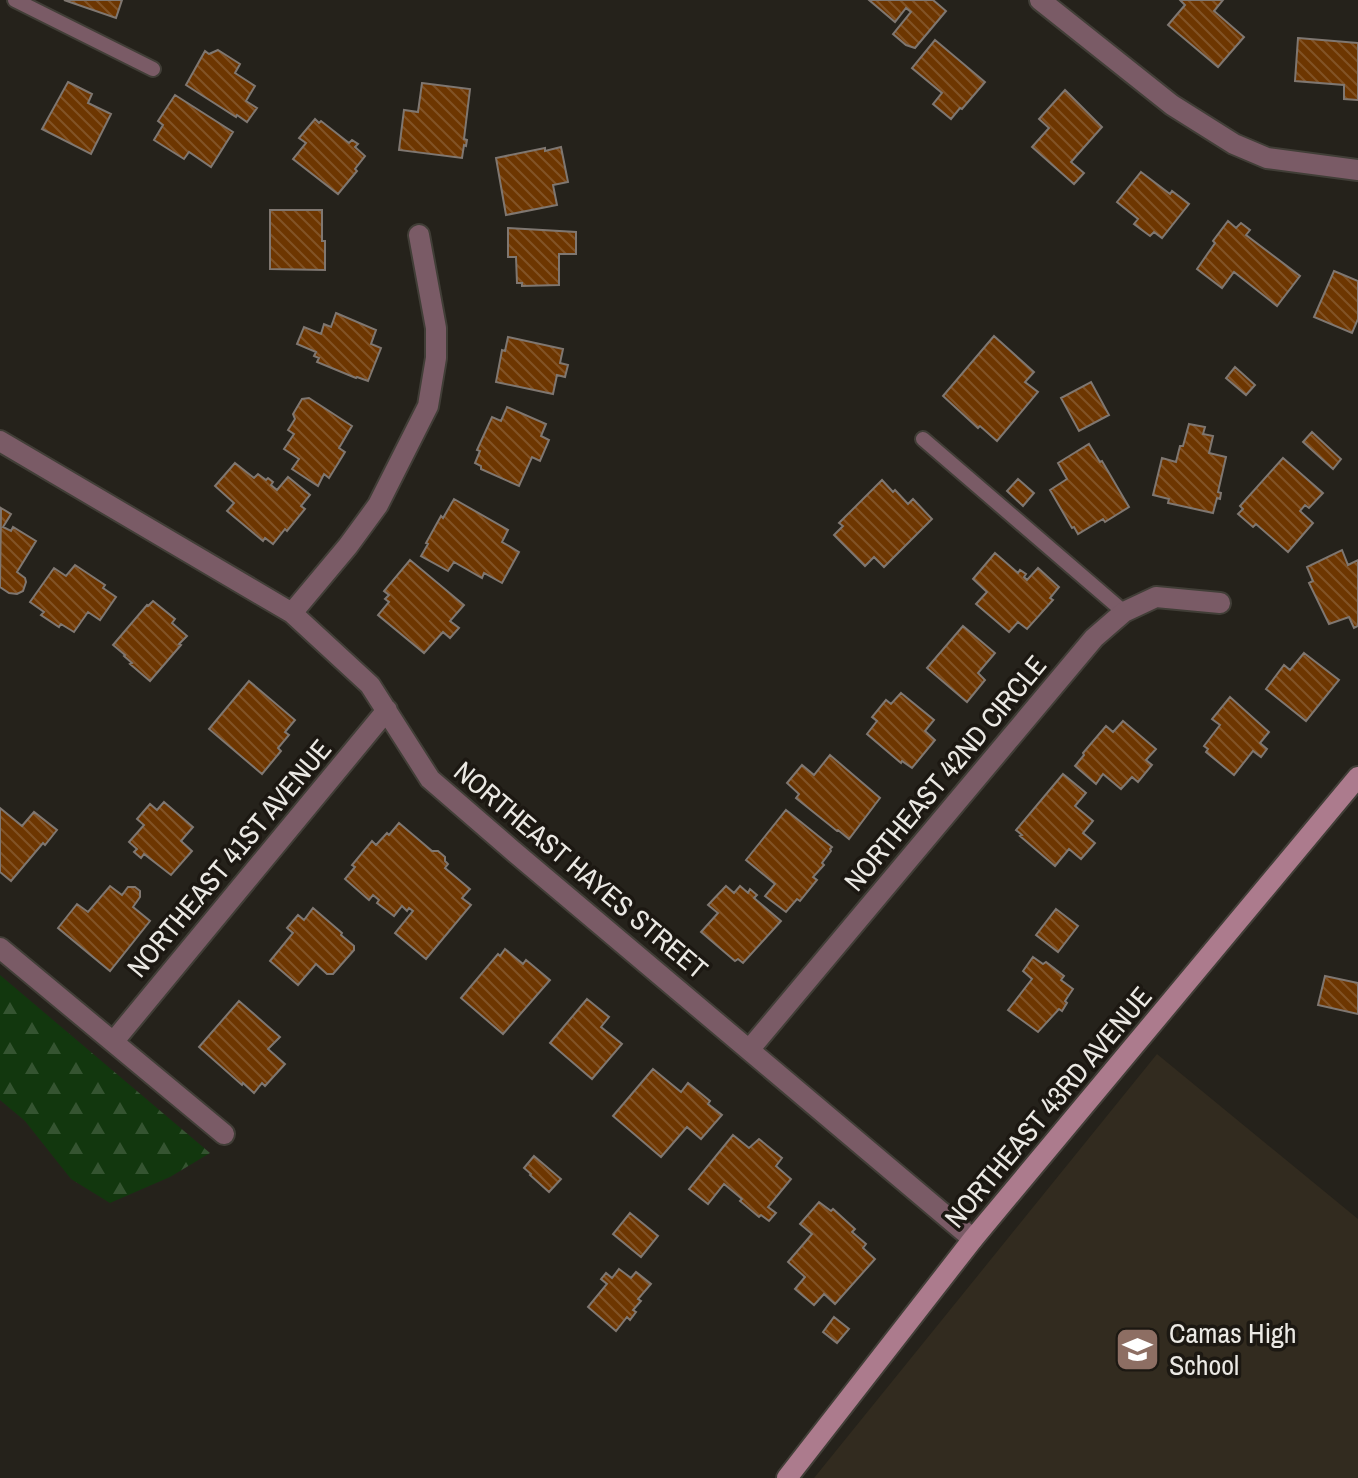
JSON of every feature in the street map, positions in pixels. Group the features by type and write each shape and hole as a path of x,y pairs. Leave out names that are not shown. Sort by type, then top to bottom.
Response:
{"street":[{"path":"1040,0 1172,105 1234,144 1267,158 1358,170"},
{"path":"292,613 378,505 428,406 436,358 436,328 419,235"},
{"name":"NORTHEAST HAYES STREET","path":"0,441 292,613 370,685 430,779 973,1239"},
{"name":"NORTHEAST 42ND CIRCLE","path":"749,1050 1094,638 1124,612 1156,597 1220,603"},
{"name":"NORTHEAST 41ST AVENUE","path":"114,1041 387,710"},
{"name":"NORTHEAST 43RD AVENUE","path":"787,1478 973,1239 1358,777"},
{"path":"0,948 224,1134"}],"lane":[{"path":"15,0 153,69"},
{"path":"923,439 1124,612"}],"shaded area":[{"name":"Camas High School","path":"1157,1054 1358,1219 1358,1478 814,1478"}],"green space":[{"path":"0,975 210,1153 170,1177 110,1203 71,1179 25,1121 0,1100"}],"building":[{"path":"64,0 122,0 116,18"},
{"path":"869,0 933,0 946,11 915,48 893,34 911,12 906,8 895,22"},
{"path":"1180,0 1223,0 1214,11 1244,37 1218,67 1168,25 1185,5"},
{"path":"1298,38 1358,43 1358,100 1344,99 1344,85 1295,81"},
{"path":"935,40 985,82 951,119 933,104 942,93 912,68"},
{"path":"218,50 240,64 235,73 255,86 246,101 257,108 247,122 186,85 205,51 209,54"},
{"path":"68,82 92,94 88,103 111,114 91,154 42,129"},
{"path":"422,83 470,89 464,139 467,140 462,158 399,150 404,110 418,112"},
{"path":"1065,90 1102,127 1071,162 1084,173 1074,184 1032,147 1049,128 1039,119"},
{"path":"175,95 233,132 211,167 189,152 184,159 154,140 163,125 158,121"},
{"path":"315,119 349,143 352,140 358,144 355,147 365,156 338,194 293,159 306,143 299,138"},
{"path":"561,147 568,182 553,185 557,205 506,215 496,158"},
{"path":"1141,172 1189,204 1162,238 1154,232 1150,236 1134,224 1138,219 1117,202"},
{"path":"270,210 322,210 325,270 270,269"},
{"path":"1228,221 1236,228 1241,223 1250,230 1246,235 1300,276 1277,306 1234,272 1222,288 1197,269"},
{"path":"508,228 576,232 576,254 559,254 559,285 522,286 522,283 517,283 516,257 508,257"},
{"path":"1334,271 1358,281 1358,319 1352,333 1314,317"},
{"path":"336,313 376,330 371,344 381,348 368,381 317,362 316,352 297,344 304,327 321,334 324,324 331,327"},
{"path":"994,336 1034,372 1025,382 1038,392 997,441 943,396"},
{"path":"508,337 563,349 560,363 568,365 565,377 557,375 553,394 496,382 502,350 505,351"},
{"path":"1235,367 1255,385 1246,395 1226,378"},
{"path":"1091,382 1109,415 1079,431 1061,398"},
{"path":"309,398 352,426 339,448 345,452 329,478 324,474 318,486 292,469 299,459 284,449 294,434 288,430 295,419 293,414 302,399"},
{"path":"507,407 546,424 541,436 549,440 540,461 532,457 519,486 481,469 475,463 480,451 477,450 492,417 501,421"},
{"path":"1189,424 1205,427 1203,434 1213,436 1209,453 1226,457 1218,492 1221,493 1220,499 1217,498 1213,513 1168,503 1169,499 1153,495 1162,458 1176,462"},
{"path":"1312,432 1341,459 1333,469 1303,442"},
{"path":"1089,444 1129,507 1078,534 1050,490 1067,479 1058,463"},
{"path":"1283,458 1323,493 1309,508 1305,505 1300,511 1313,523 1288,552 1256,524 1253,527 1238,514 1243,509 1240,506"},
{"path":"235,463 254,478 258,474 266,480 268,478 277,490 288,477 310,495 301,506 305,509 273,544 265,538 263,541 227,511 234,503 215,486"},
{"path":"1018,479 1034,493 1023,506 1007,491"},
{"path":"882,480 908,504 913,499 932,519 884,567 874,557 865,566 834,535 843,526 839,523"},
{"path":"454,499 508,530 502,542 519,552 502,583 484,573 482,578 454,562 448,571 421,556 441,516 443,518"},
{"path":"1,508 11,514 3,527 11,531 13,527 36,541 17,572 26,582 23,591 17,594 0,587"},
{"path":"1342,550 1348,565 1358,560 1358,626 1354,628 1349,617 1329,624 1309,583 1313,581 1307,567"},
{"path":"995,553 1018,573 1020,570 1026,574 1024,577 1027,580 1038,568 1059,587 1050,598 1053,600 1027,629 1018,622 1009,632 976,604 987,592 973,579"},
{"path":"410,560 464,605 450,621 459,628 450,638 443,632 424,653 378,615 389,602 385,599 389,595 384,591"},
{"path":"75,565 105,585 103,588 116,597 100,620 88,612 74,632 61,624 59,627 41,615 44,612 30,602 54,568 66,576"},
{"path":"153,601 175,619 172,623 187,636 150,681 113,645"},
{"path":"963,626 995,653 978,673 985,680 967,702 927,668"},
{"path":"1304,653 1339,680 1306,721 1266,689 1284,665 1290,670"},
{"path":"249,681 295,720 285,732 289,735 278,748 281,751 262,774 209,729"},
{"path":"901,693 934,720 925,731 935,740 912,768 901,763 867,734 877,721 872,717 886,700 891,704"},
{"path":"1230,697 1269,732 1260,743 1267,749 1261,757 1253,751 1234,775 1206,752 1208,749 1204,746 1220,725 1212,719"},
{"path":"1123,721 1156,749 1146,760 1152,765 1138,782 1132,777 1121,789 1103,774 1096,784 1075,766 1106,726 1113,732"},
{"path":"830,755 880,798 849,839 796,798 799,794 787,783 802,765 814,775"},
{"path":"1063,774 1086,793 1075,806 1093,821 1083,833 1095,843 1081,859 1069,849 1055,866 1016,830"},
{"path":"164,802 193,827 181,841 192,851 171,875 144,854 141,858 129,842 144,825 137,819 150,804 157,810"},
{"path":"0,808 22,826 34,812 57,830 11,881 0,872"},
{"path":"786,810 832,847 822,863 824,865 813,877 817,880 800,901 797,899 786,912 765,896 775,884 746,860"},
{"path":"399,823 432,851 438,851 445,857 448,864 445,868 470,889 462,898 471,905 426,959 395,933 413,911 409,908 407,911 402,906 394,916 377,903 379,900 373,895 369,900 345,879 355,867 352,865 372,841 376,845"},
{"path":"110,886 122,895 128,887 140,891 140,897 133,907 150,921 110,971 58,928 77,904 88,912"},
{"path":"726,886 734,893 740,886 748,893 750,889 757,895 754,898 781,921 743,963 738,959 735,961 701,932 718,913 708,905"},
{"path":"313,908 342,933 354,950 333,974 327,974 316,964 298,985 270,961 293,933 287,928 298,915 304,920"},
{"path":"1056,909 1078,926 1058,952 1036,935"},
{"path":"505,949 523,964 526,960 550,980 503,1034 461,998"},
{"path":"1033,957 1043,964 1046,962 1064,976 1061,980 1073,989 1062,1011 1059,1009 1038,1032 1008,1010 1032,979 1023,971"},
{"path":"1325,976 1358,983 1358,1014 1318,1005"},
{"path":"587,999 609,1017 601,1027 622,1044 592,1079 550,1043"},
{"path":"239,1001 280,1037 268,1049 285,1064 265,1086 262,1083 254,1093 199,1047"},
{"path":"653,1069 681,1092 688,1083 722,1115 701,1139 687,1127 661,1157 613,1116"},
{"path":"733,1135 749,1148 759,1139 782,1158 776,1166 791,1179 768,1207 776,1213 769,1221 761,1215 759,1217 724,1184 708,1204 689,1189"},
{"path":"534,1156 561,1179 549,1192 524,1168"},
{"path":"819,1202 831,1211 833,1209 855,1229 852,1232 866,1244 863,1248 875,1259 835,1304 824,1294 814,1305 795,1289 805,1277 788,1262 812,1234 800,1224"},
{"path":"630,1213 658,1236 641,1257 613,1234"},
{"path":"619,1269 631,1278 636,1272 651,1284 638,1299 641,1301 633,1310 636,1312 630,1320 627,1317 616,1331 588,1307 607,1284 601,1279 606,1273 612,1278"},
{"path":"834,1317 849,1329 837,1343 823,1332"}],"place":[{"name":"Camas High School","path":"1138,1349"}]}
